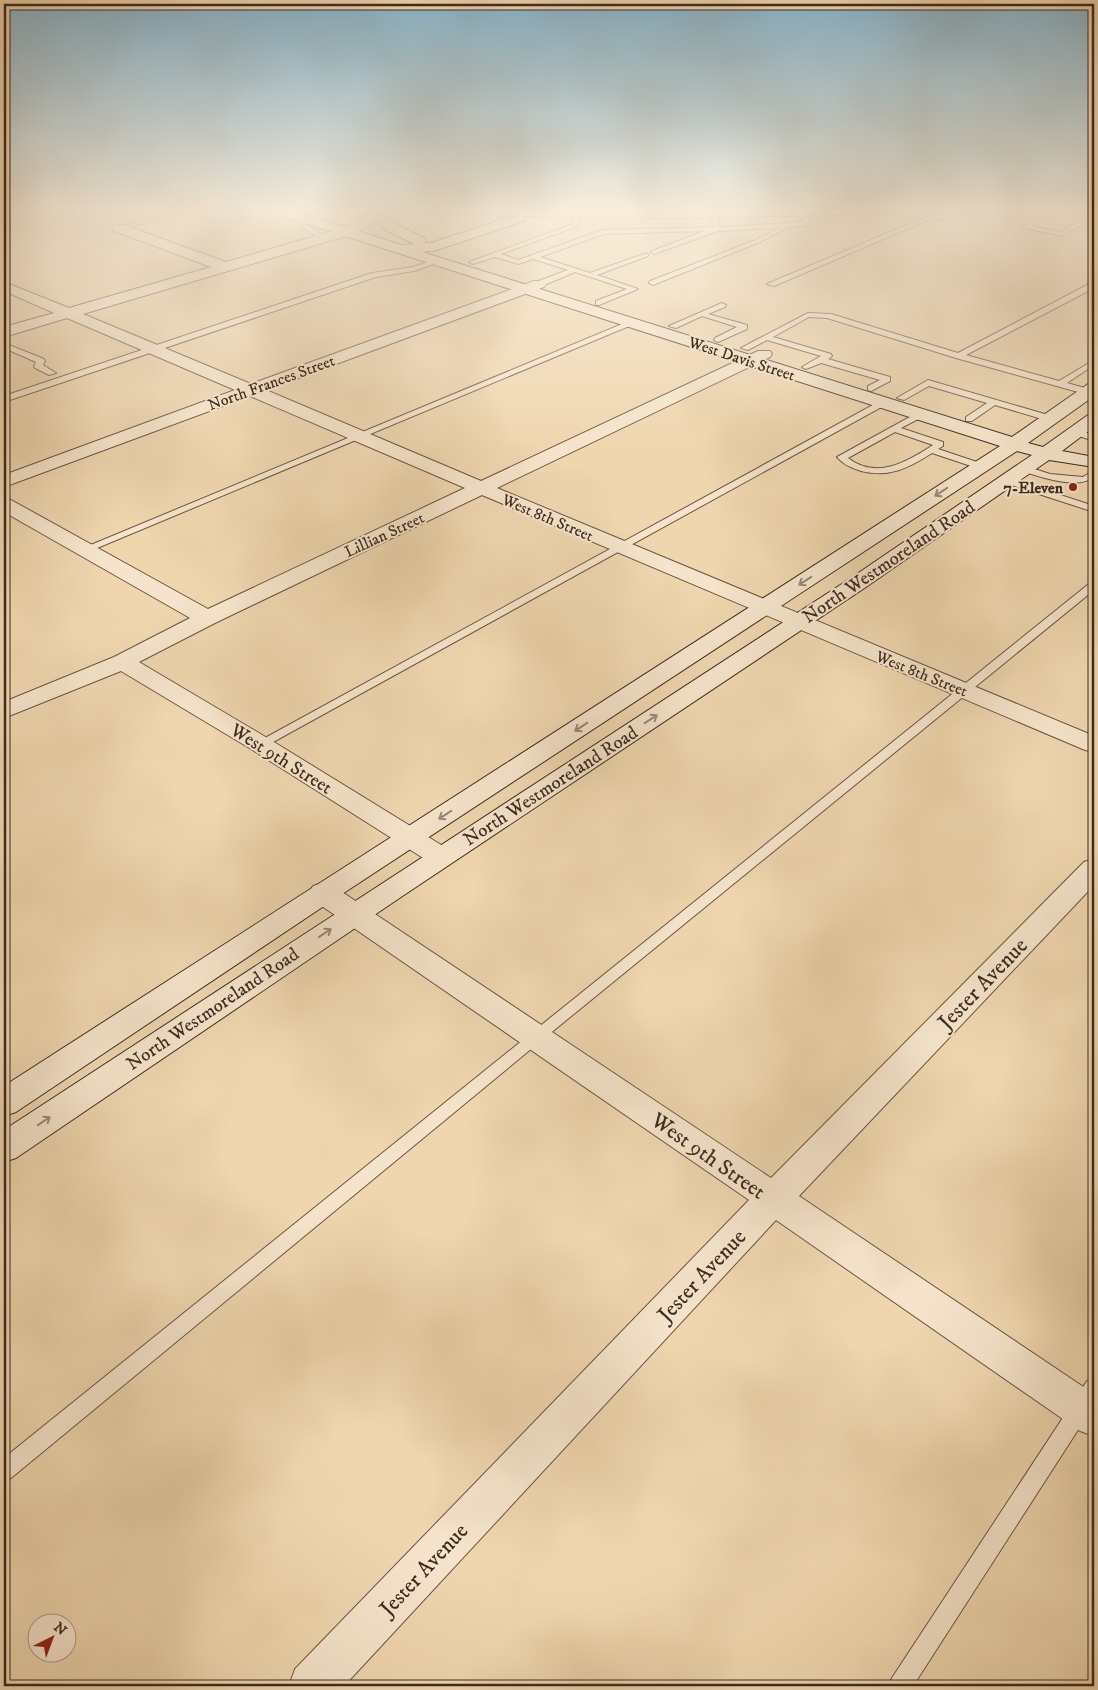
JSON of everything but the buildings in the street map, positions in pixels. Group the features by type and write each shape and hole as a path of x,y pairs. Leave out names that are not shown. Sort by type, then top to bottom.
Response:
{"street":[{"name":"West 8th Street","path":"11,289 798,622 966,690 1094,745"},
{"path":"4,332 147,289"},
{"name":"North Frances Street","path":"4,481 523,289"},
{"name":"West Davis Street","path":"538,289 630,324 756,350 882,403 919,415 1020,440"},
{"name":"West Davis Street","path":"542,289 599,303 756,350 806,368 969,419 1020,440 1036,469 1094,465"},
{"name":"Lillian Street","path":"4,711 122,662 207,618 481,488 756,350"},
{"name":"North Westmoreland Road","path":"4,1103 323,893 765,608 1092,391"},
{"name":"North Westmoreland Road","path":"4,1148 353,914 798,622 1036,469 1076,432 1094,419"},
{"path":"4,504 207,618"},
{"name":"West 9th Street","path":"122,662 260,744 441,857"},
{"name":"Jester Avenue","path":"312,1686 773,1199 1094,868"},
{"name":"West 9th Street","path":"323,893 536,1036 773,1199 1090,1404"}],"lane":[{"path":"4,399 333,289"},
{"path":"599,303 634,289"},
{"path":"959,356 1087,289"},
{"path":"674,326 722,305"},
{"path":"702,314 744,327 718,340"},
{"path":"756,350 808,315 828,316 959,356 1092,391"},
{"path":"86,549 630,324"},
{"path":"4,345 41,361 38,366 52,373"},
{"path":"756,350 828,356 806,368"},
{"path":"821,360 887,379 871,388"},
{"path":"1060,384 1094,362"},
{"path":"901,398 928,383 1052,419"},
{"path":"969,419 994,402"},
{"path":"260,744 882,403"},
{"path":"894,429 940,444 905,466 893,471 879,472 858,467 846,462 842,457 919,415"},
{"path":"1076,432 1094,438"},
{"path":"931,450 980,466"},
{"path":"1036,469 1090,482 1094,465"},
{"path":"1036,469 1094,509"},
{"path":"4,1471 536,1036 1094,585"},
{"path":"900,1686 1090,1404"}],"place":[{"name":"7-Eleven","path":"1073,487"}]}
